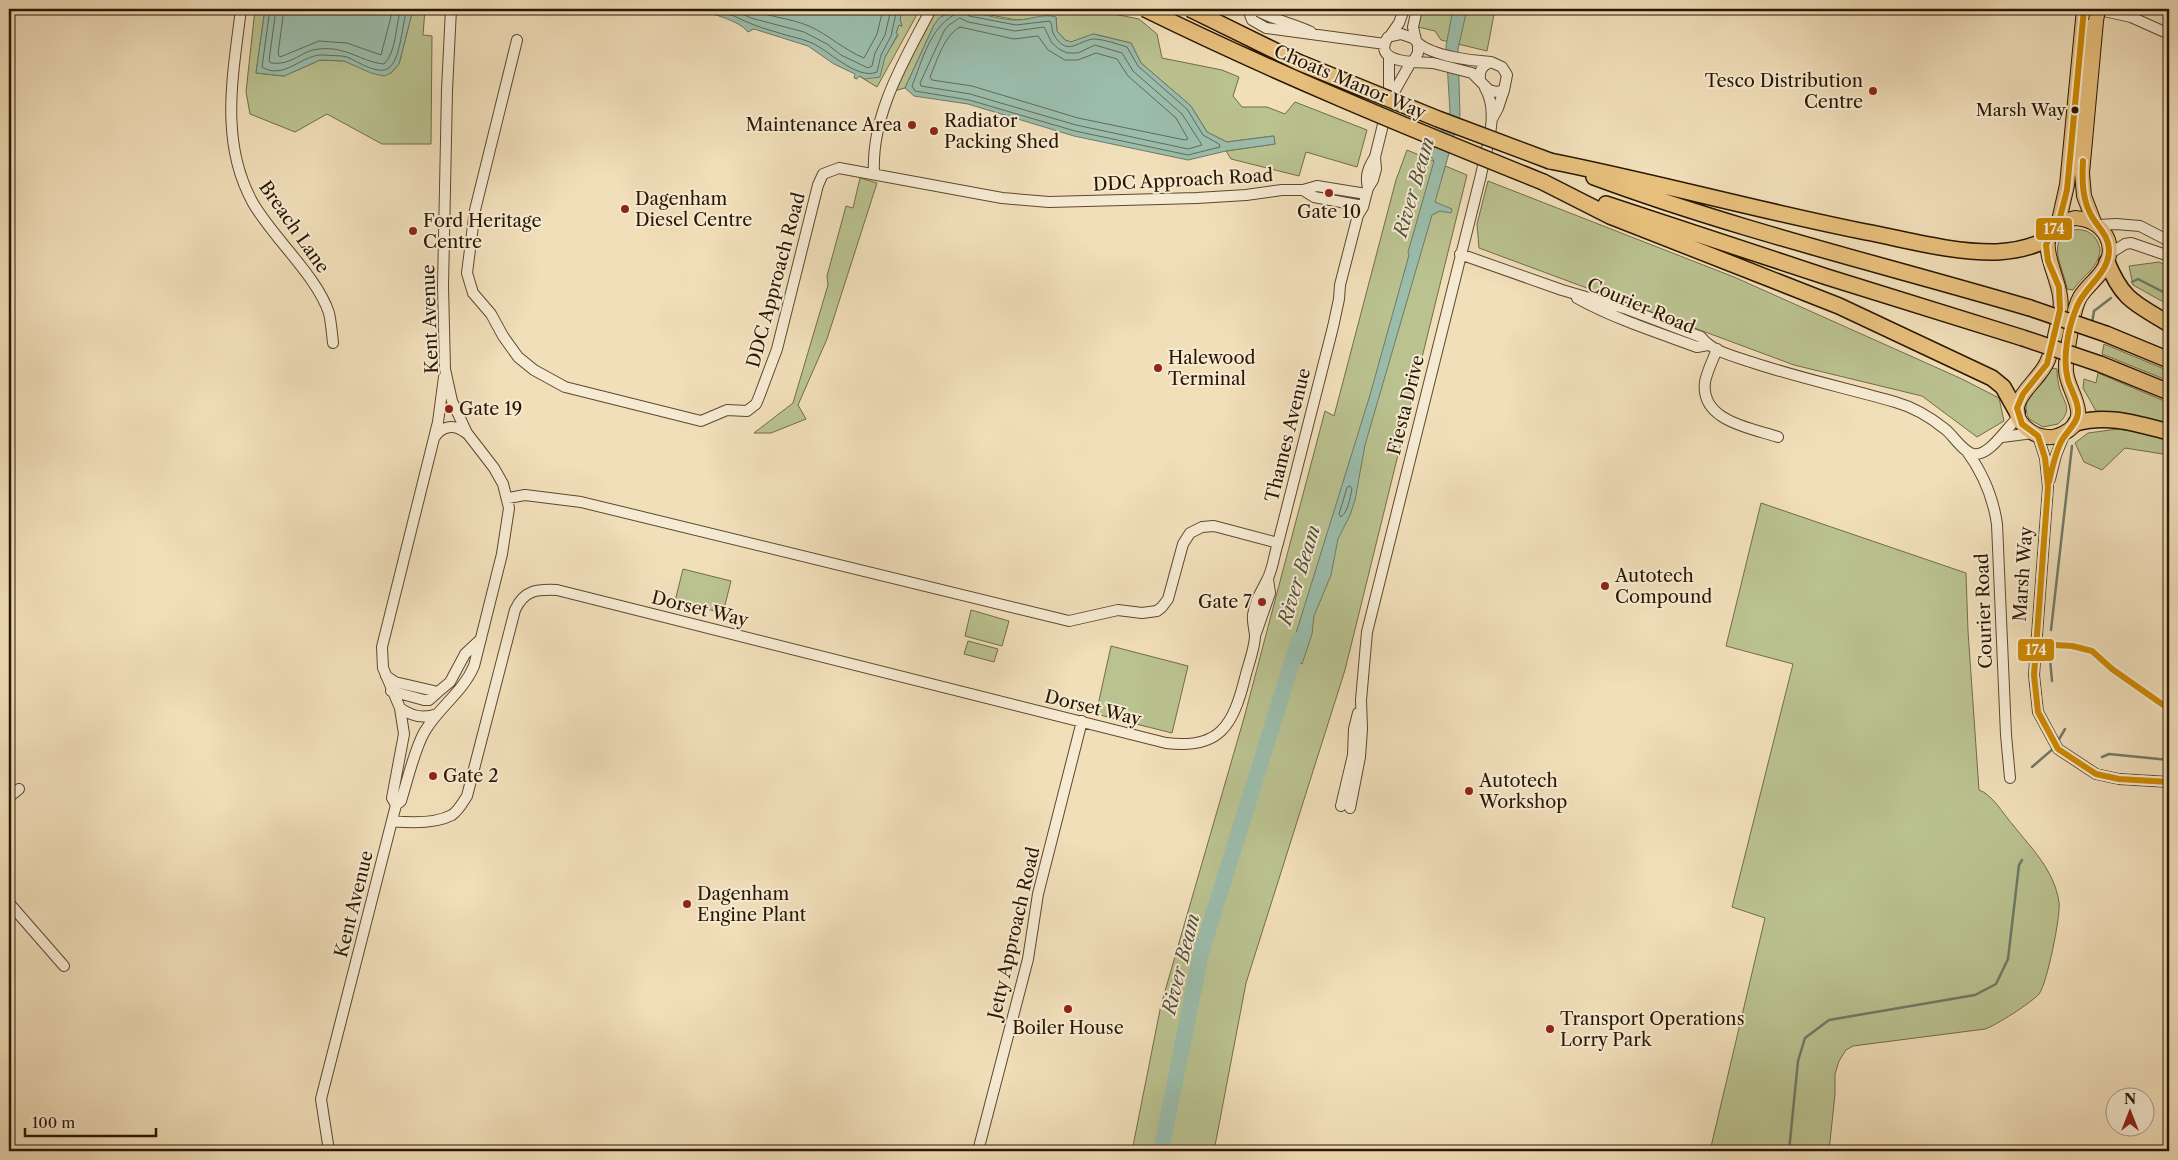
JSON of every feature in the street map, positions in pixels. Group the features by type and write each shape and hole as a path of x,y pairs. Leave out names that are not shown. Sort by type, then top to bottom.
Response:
{"highway":[{"name":"Choats Manor Way","path":"1145,9 1290,77 1543,182"},
{"name":"Choats Manor Way","path":"1190,9 1298,62 1438,119 1550,161"},
{"path":"1550,161 1622,175 1828,224 1949,247 1999,252 2020,249 2048,239"},
{"path":"1550,161 1658,201 1763,233 2030,308 2106,334 2169,360"},
{"path":"1543,182 1827,278 2023,338 2100,364 2169,392"},
{"path":"1543,182 1610,216 1839,306 1992,378 2004,387 2018,414"},
{"path":"2108,258 2114,279 2124,294 2135,304 2169,324"},
{"path":"2071,428 2091,419 2113,419 2169,432"}],"main road":[{"path":"2091,13 2082,173 2084,196 2096,224 2107,238 2108,258 2102,272 2084,291 2075,310 2066,362 2067,378 2078,404 2071,428 2055,437 2036,435 2022,424 2018,414 2018,404 2023,394 2048,362 2060,310 2060,287 2048,256 2048,239 2058,225 2067,185 2091,13"},
{"path":"2058,225 2075,218 2096,224"}],"street":[{"name":"Breach Lane","path":"241,9 230,105 233,146 241,176 254,205 317,288 329,314 333,343"},
{"name":"Kent Avenue","path":"329,1151 321,1099 396,805 402,801 424,732 437,713 468,681 474,666 502,554 509,516 508,498 494,468 467,433 452,401 445,369 443,286 446,100 451,9"},
{"path":"874,173 873,155 886,100 912,41 931,9"},
{"path":"1248,9 1252,20 1266,28 1302,34 1314,33 1388,40 1401,34 1427,49 1491,62 1502,67 1506,73 1507,78 1504,90 1493,92 1472,73 1463,70 1433,63 1412,62 1389,57 1388,40 1399,23 1404,9"},
{"path":"1255,9 1314,33"},
{"path":"1412,62 1418,53 1413,27 1417,9"},
{"path":"2091,13 2131,17 2169,34"},
{"name":"DDC Approach Road","path":"517,40 475,210 467,273 473,293 491,314 503,336 518,357 534,370 565,387 701,420 727,410 747,411 756,404 760,397 777,349 821,177 829,170 839,168 874,173 1002,198 1049,202 1197,198 1282,190 1303,190 1322,186 1367,191"},
{"name":"Thames Avenue","path":"1154,740 1176,744 1195,744 1223,732 1239,702 1255,636 1254,609 1258,593 1268,579 1339,299 1346,287 1364,216 1363,207 1367,191 1367,173 1375,157 1389,100 1389,57"},
{"name":"Thames Avenue","path":"1389,100 1412,62"},
{"path":"1483,84 1481,69 1484,65 1491,62"},
{"name":"Fiesta Drive","path":"1483,84 1490,97 1492,119"},
{"name":"Fiesta Drive","path":"1345,807 1360,757 1361,700 1367,632 1473,206 1492,119 1504,90"},
{"path":"1303,190 1314,197 1363,207"},
{"path":"2096,224 2140,226 2169,241"},
{"path":"2108,258 2125,244 2131,243 2169,256"},
{"name":"Courier Road","path":"1460,254 1562,290 1611,303 1701,337 1712,347 1821,384 1908,406 1944,428 1966,450 1986,485 1994,510 2010,778"},
{"path":"1712,347 1705,384 1706,397 1710,406 1732,422 1778,436"},
{"path":"396,805 392,798 404,734 400,708 391,691 382,656 384,640 442,402 445,369"},
{"path":"1966,450 1974,454 1981,453 2002,436 2018,414"},
{"path":"433,441 439,431 448,427 456,427 467,433"},
{"name":"Marsh Way","path":"2071,428 2056,455 2048,487 2034,674 2038,712 2058,749 2096,774 2118,779 2169,782"},
{"path":"2002,436 2036,435"},
{"name":"Marsh Way","path":"2036,435 2045,458 2048,487"},
{"path":"508,498 525,495 581,502 1069,621 1118,610 1142,614 1157,611 1168,599 1183,544 1190,533 1202,527 1214,526 1278,543"},
{"name":"Dorset Way","path":"392,820 416,822 435,820 452,814 460,807 467,796 515,610 523,597 538,589 557,590 1154,740"},
{"path":"391,691 429,700 450,682 464,654 481,638"},
{"path":"386,676 395,682 438,692"},
{"path":"400,708 409,714 428,717 437,713"},
{"name":"Jetty Approach Road","path":"978,1151 1028,958 1038,894 1082,721"},
{"path":"9,797 19,789"},
{"path":"9,903 64,966"}],"green space":[{"path":"255,9 265,9 256,73 284,76 320,60 344,61 391,73 399,64 413,9 425,9 423,35 432,36 431,144 382,144 327,114 295,132 250,114 246,92"},
{"path":"903,9 920,9 877,87 859,76 885,57 898,35 896,33 899,25 902,26 900,19"},
{"path":"937,9 958,9 944,15 934,25 905,88 890,92"},
{"path":"958,9 1088,9 1139,19 1157,34 1162,58 1222,70 1239,77 1233,96 1242,107 1267,107 1285,114 1295,102 1367,130 1357,167 1306,152 1299,176 1231,159 1226,151 1275,144 1273,136 1227,142 1207,132 1191,106 1141,63 1131,43 1094,34 1071,42 1065,40 1057,31 1056,17 1017,20"},
{"path":"1421,9 1495,9 1487,51 1441,40 1435,31 1418,27"},
{"path":"1407,150 1467,175 1345,670 1246,983 1214,1151 1132,1151 1161,1005 1244,718 1325,411 1334,416 1396,180"},
{"path":"860,178 877,183 827,339 798,405 806,419 771,433 754,433 793,403 828,285 827,276 846,206 853,208"},
{"path":"1488,181 1734,277 1962,379 1999,398 2004,421 1977,437 1922,396 1794,365 1479,248 1477,224"},
{"path":"2073,230 2087,231 2094,236 2100,249 2094,266 2073,290 2067,289 2058,256 2058,248 2059,241 2064,235"},
{"path":"2159,262 2169,267 2169,305 2133,285 2129,266"},
{"path":"2104,344 2169,371 2169,381 2102,354"},
{"path":"2052,368 2057,369 2060,390 2066,403 2067,411 2058,424 2043,427 2029,419 2026,407 2029,398"},
{"path":"2098,373 2169,403 2169,427 2126,414 2096,411 2083,388 2084,379 2096,383"},
{"path":"2118,429 2150,434 2169,440 2169,455 2125,448 2102,470 2084,462 2075,443 2088,433"},
{"path":"1761,503 1966,573 1979,790 1993,800 2035,851 2052,880 2059,902 2053,949 2046,977 2039,994 2021,1008 1997,1024 1985,1029 1853,1046 1846,1050 1839,1061 1835,1074 1835,1094 1829,1151 1710,1151 1765,918 1732,907 1793,664 1726,646"},
{"path":"683,569 731,581 723,613 675,601"},
{"path":"971,610 1009,621 1002,646 965,636"},
{"path":"968,641 998,649 994,662 964,654"},
{"path":"1111,646 1188,666 1172,733 1096,714"}],"water":[{"path":"265,9 413,9 399,64 391,73 384,76 371,73 344,61 320,60 284,76 256,73"},
{"path":"699,9 903,9 900,19 902,26 899,25 896,33 898,34 885,57 880,77 865,79 859,76 857,79 854,78 855,74 834,64 808,46 754,29 748,32 732,21"},
{"path":"957,9 1011,20 1051,16 1056,17 1057,31 1065,40 1071,42 1093,34 1131,43 1141,63 1191,106 1207,132 1227,142 1274,136 1275,144 1226,151 1188,160 1074,136 968,104 914,96 905,88 934,25 939,18"},
{"path":"1453,9 1467,9 1458,49 1460,115 1435,202 1452,209 1451,213 1440,211 1432,215 1365,445 1355,500 1338,539 1331,575 1314,616 1312,634 1302,664 1288,659 1370,395 1409,255 1408,252 1434,161 1428,153 1433,151 1450,112 1446,46"}],"waterway":[{"path":"2132,282 2138,279 2169,295"},
{"path":"2092,323 2094,311 2111,298"},
{"path":"2051,630 2072,446"},
{"name":"River Beam","path":"1161,1151 1201,953 1299,640"},
{"path":"2050,659 2052,681"},
{"path":"2058,741 2065,729"},
{"path":"2032,767 2054,748"},
{"path":"2102,757 2109,754 2169,760"},
{"path":"1789,1151 1798,1061 1805,1038 1829,1020 1975,995 1996,984 2008,959 2019,865 2022,860"}],"transit line":[{"name":"174","path":"2084,9 2067,190 2058,225 2052,232 2046,245 2048,261 2059,287 2060,310 2047,364 2023,394 2017,408 2022,424 2038,436 2045,458 2048,487 2034,675 2038,712 2058,749 2096,774 2119,779 2169,782"},
{"name":"174","path":"2049,482 2059,447 2063,438 2076,421 2078,413 2077,404 2066,372 2067,344 2071,326 2079,301 2105,267 2109,250 2107,240 2085,201 2083,161"},
{"name":"174","path":"2037,644 2072,646 2092,651 2112,669 2169,709"}],"place":[{"name":"Tesco Distribution Centre","path":"1873,91"},
{"name":"Marsh Way","path":"2075,110"},
{"name":"Maintenance Area","path":"912,125"},
{"name":"Radiator Packing Shed","path":"934,131"},
{"name":"Gate 10","path":"1329,193"},
{"name":"Dagenham Diesel Centre","path":"625,209"},
{"name":"Ford Heritage Centre","path":"413,231"},
{"name":"Halewood Terminal","path":"1158,368"},
{"name":"Gate 19","path":"449,409"},
{"name":"Autotech Compound","path":"1605,586"},
{"name":"Gate 7","path":"1262,602"},
{"name":"Gate 2","path":"433,776"},
{"name":"Autotech Workshop","path":"1469,791"},
{"name":"Dagenham Engine Plant","path":"687,904"},
{"name":"Boiler House","path":"1068,1009"},
{"name":"Transport Operations Lorry Park","path":"1550,1029"}]}
